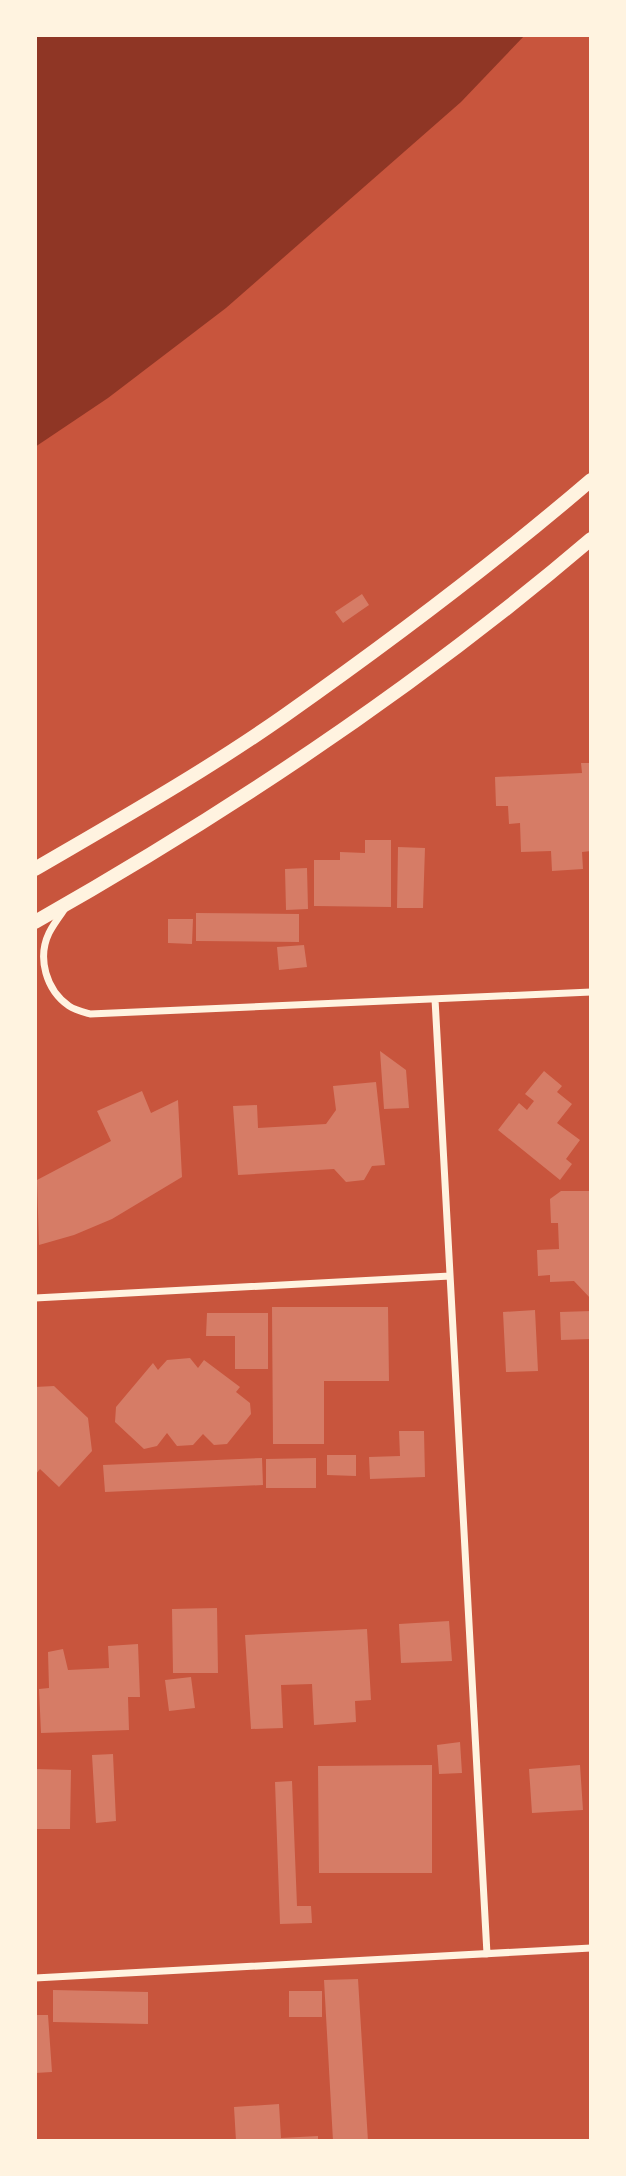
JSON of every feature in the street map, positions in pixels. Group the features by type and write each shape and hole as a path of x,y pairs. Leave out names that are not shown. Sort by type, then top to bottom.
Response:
{"main road":[{"path":"35,869 152,800 282,717 457,590 591,480"},
{"path":"35,922 193,830 310,752 477,632 591,539"}],"street":[{"path":"68,903 48,933 43,953 45,974 55,993 70,1007 90,1014 591,992"},
{"path":"435,999 487,1954"},
{"path":"35,1298 450,1276"},
{"path":"35,1978 591,1948"}],"shaded area":[{"path":"35,35 525,35 461,102 226,308 108,398 35,447"}],"building":[{"path":"362,594 369,605 343,623 335,612"},
{"path":"581,763 591,763 591,851 582,852 583,869 552,871 551,851 521,852 520,823 509,824 508,806 496,806 495,777 582,773"},
{"path":"365,840 391,840 391,907 314,906 314,860 340,860 340,852 365,853"},
{"path":"398,847 425,848 423,908 397,908"},
{"path":"307,868 308,909 286,910 285,869"},
{"path":"196,913 299,914 299,942 196,941"},
{"path":"168,919 193,919 192,944 168,943"},
{"path":"304,945 307,967 279,970 277,947"},
{"path":"380,1051 406,1070 409,1108 384,1109"},
{"path":"544,1071 562,1086 557,1092 572,1104 557,1123 580,1140 566,1159 572,1164 560,1180 498,1130 519,1103 527,1110 534,1101 525,1094"},
{"path":"376,1082 385,1165 372,1166 364,1180 346,1182 334,1169 238,1175 233,1106 257,1105 258,1128 326,1124 336,1110 333,1086"},
{"path":"142,1091 151,1113 178,1100 182,1177 112,1219 74,1235 39,1245 37,1180 111,1141 97,1111"},
{"path":"561,1191 591,1191 591,1299 574,1281 550,1282 550,1275 538,1276 537,1250 559,1249 558,1223 551,1223 550,1199"},
{"path":"272,1307 388,1307 389,1381 324,1381 324,1444 273,1444"},
{"path":"535,1310 538,1371 506,1372 503,1312"},
{"path":"591,1311 591,1339 561,1340 560,1312"},
{"path":"207,1313 268,1313 268,1369 235,1369 235,1336 206,1336"},
{"path":"190,1358 198,1368 204,1360 240,1387 236,1392 250,1403 251,1414 227,1444 214,1445 203,1434 193,1445 177,1446 167,1433 157,1446 144,1449 115,1422 116,1407 153,1363 158,1370 167,1360"},
{"path":"54,1386 88,1418 92,1451 59,1487 40,1469 35,1475 35,1387"},
{"path":"399,1431 424,1431 425,1477 370,1479 369,1457 400,1456"},
{"path":"327,1455 356,1455 356,1476 327,1475"},
{"path":"262,1458 263,1485 105,1492 103,1465"},
{"path":"316,1458 316,1488 266,1488 266,1459"},
{"path":"217,1608 218,1673 173,1673 172,1609"},
{"path":"449,1621 452,1661 401,1663 399,1624"},
{"path":"367,1629 371,1700 355,1701 356,1722 314,1725 312,1684 281,1685 283,1728 251,1729 245,1635"},
{"path":"138,1644 140,1697 128,1697 129,1730 41,1733 39,1689 49,1688 48,1652 63,1649 68,1670 109,1668 108,1646"},
{"path":"191,1677 195,1708 169,1711 165,1680"},
{"path":"460,1742 462,1773 439,1774 437,1745"},
{"path":"113,1754 116,1821 96,1823 92,1755"},
{"path":"432,1765 432,1873 319,1873 318,1766"},
{"path":"580,1765 583,1810 532,1813 529,1769"},
{"path":"35,1769 71,1770 70,1829 35,1829"},
{"path":"292,1781 297,1906 311,1906 312,1923 280,1924 275,1782"},
{"path":"358,1979 368,2141 333,2141 324,1980"},
{"path":"53,1990 148,1992 148,2024 53,2022"},
{"path":"289,1991 322,1991 322,2017 289,2017"},
{"path":"35,2015 48,2015 52,2072 35,2073"},
{"path":"279,2104 281,2138 318,2136 318,2141 236,2141 234,2107"}]}
